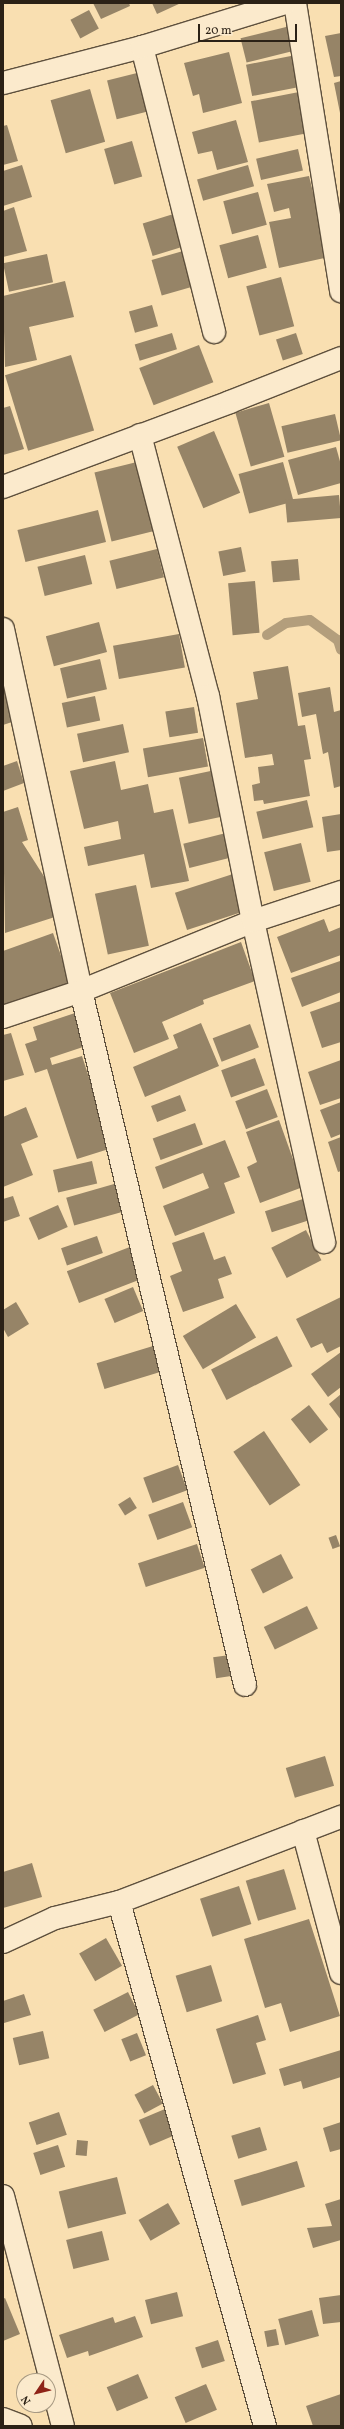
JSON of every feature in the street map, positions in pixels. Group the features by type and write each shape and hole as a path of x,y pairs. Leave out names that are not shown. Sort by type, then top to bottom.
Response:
{"street":[{"path":"3,83 142,47 285,3"},
{"path":"295,3 341,292"},
{"path":"142,47 214,332"},
{"path":"3,487 341,358"},
{"path":"140,435 208,696 254,921 324,1242"},
{"path":"3,629 81,991 244,1684"},
{"path":"3,1018 81,991 254,921 341,892"},
{"path":"3,1942 55,1918 119,1902 341,1817"},
{"path":"303,1831 341,1973"},
{"path":"119,1902 265,2426"},
{"path":"3,2196 63,2426"},
{"path":"3,2419 21,2426"}],"building":[{"path":"93,3 129,3 130,6 101,19"},
{"path":"152,3 181,3 157,14"},
{"path":"89,10 99,29 80,38 70,20"},
{"path":"290,26 296,50 247,63 241,38"},
{"path":"341,33 341,76 334,77 325,36"},
{"path":"229,52 242,103 203,113 199,94 193,96 184,63"},
{"path":"301,54 307,85 252,96 246,65"},
{"path":"141,72 151,111 117,119 107,80"},
{"path":"341,81 341,113 340,113 334,83"},
{"path":"90,89 105,142 66,153 51,100"},
{"path":"299,92 307,133 259,143 251,101"},
{"path":"236,120 248,162 217,170 212,151 198,154 192,132"},
{"path":"7,125 18,161 3,165 3,126"},
{"path":"132,141 142,177 114,185 104,149"},
{"path":"298,149 303,170 261,180 256,159"},
{"path":"22,165 32,197 3,206 3,171"},
{"path":"248,165 254,186 203,201 197,180"},
{"path":"309,176 329,257 279,268 269,222 291,218 289,208 274,212 267,184"},
{"path":"258,192 267,225 232,234 223,201"},
{"path":"14,207 27,251 3,257 3,211"},
{"path":"180,212 190,245 153,256 143,223"},
{"path":"258,235 267,268 228,278 219,245"},
{"path":"190,249 200,285 162,296 152,260"},
{"path":"47,254 53,282 9,292 3,263"},
{"path":"281,277 294,326 259,336 246,286"},
{"path":"65,281 74,317 29,327 37,360 5,367 3,296"},
{"path":"152,305 158,326 135,333 129,312"},
{"path":"172,333 177,349 140,361 135,344"},
{"path":"296,333 303,354 283,360 276,339"},
{"path":"199,345 213,382 154,405 139,368"},
{"path":"71,355 94,431 28,451 5,375"},
{"path":"269,403 284,457 251,466 235,413"},
{"path":"10,406 24,449 3,455 3,408"},
{"path":"335,414 341,440 287,453 281,426"},
{"path":"214,431 240,493 203,508 177,447"},
{"path":"336,447 341,465 341,483 298,495 288,460"},
{"path":"141,461 158,530 112,542 94,473"},
{"path":"283,462 294,502 249,514 239,474"},
{"path":"339,495 341,518 287,523 285,500"},
{"path":"98,510 106,542 25,562 17,530"},
{"path":"241,547 246,572 223,576 218,551"},
{"path":"157,549 164,577 116,589 109,561"},
{"path":"85,555 92,584 45,596 37,567"},
{"path":"298,559 300,580 273,582 271,561"},
{"path":"255,581 260,633 233,635 228,583"},
{"path":"99,622 107,652 54,666 46,636"},
{"path":"179,634 185,667 119,679 113,646"},
{"path":"100,659 107,689 67,698 60,668"},
{"path":"288,666 298,726 305,725 311,759 304,760 310,796 264,804 263,800 254,801 252,785 260,783 258,767 274,765 272,754 245,758 236,703 258,699 253,672"},
{"path":"5,685 15,721 3,725 3,686"},
{"path":"330,687 334,712 341,710 341,786 334,788 328,752 323,754 316,714 302,717 298,693"},
{"path":"95,696 100,720 67,728 62,703"},
{"path":"194,707 198,733 169,737 165,712"},
{"path":"123,724 129,752 83,762 77,734"},
{"path":"203,738 208,767 148,777 143,749"},
{"path":"17,761 24,783 3,791 3,766"},
{"path":"115,761 121,790 148,784 154,813 173,809 189,881 151,888 144,854 88,866 84,847 121,839 118,821 84,829 70,771"},
{"path":"220,769 230,815 189,824 179,778"},
{"path":"307,800 313,827 263,839 256,812"},
{"path":"18,807 28,840 22,842 45,878 58,916 5,933 3,812"},
{"path":"341,814 341,850 327,852 322,817"},
{"path":"226,833 232,857 189,868 183,844"},
{"path":"301,843 311,882 274,891 264,852"},
{"path":"233,874 245,911 187,930 175,893"},
{"path":"136,885 149,946 108,954 95,894"},
{"path":"324,919 329,932 341,927 341,955 291,973 277,937"},
{"path":"53,933 71,984 3,1009 3,951"},
{"path":"241,942 255,981 203,1000 204,1004 162,1022 169,1039 134,1053 110,993"},
{"path":"340,961 341,992 302,1007 291,978"},
{"path":"341,1001 341,1042 322,1048 310,1012"},
{"path":"81,1011 92,1044 50,1058 52,1065 82,1056 112,1148 77,1159 47,1069 35,1073 25,1044 37,1040 33,1027"},
{"path":"201,1023 219,1066 145,1097 133,1067 178,1048 173,1035"},
{"path":"250,1024 259,1047 222,1062 213,1038"},
{"path":"11,1033 24,1075 3,1081 3,1035"},
{"path":"255,1058 265,1085 231,1098 221,1070"},
{"path":"341,1060 341,1098 320,1105 308,1072"},
{"path":"267,1089 278,1117 246,1129 235,1101"},
{"path":"180,1095 186,1111 157,1122 151,1106"},
{"path":"341,1102 341,1134 331,1138 320,1110"},
{"path":"26,1107 38,1137 21,1144 33,1175 3,1187 3,1117"},
{"path":"279,1120 303,1187 260,1203 247,1167 257,1162 246,1132"},
{"path":"195,1123 203,1145 161,1160 153,1138"},
{"path":"341,1137 341,1171 338,1172 328,1142"},
{"path":"225,1140 240,1177 224,1183 235,1213 175,1236 163,1206 209,1188 203,1173 163,1189 155,1167"},
{"path":"92,1161 97,1183 58,1192 53,1170"},
{"path":"121,1182 129,1210 74,1226 66,1198"},
{"path":"13,1196 20,1216 3,1222 3,1199"},
{"path":"303,1199 310,1220 272,1232 265,1211"},
{"path":"58,1205 68,1227 39,1240 29,1218"},
{"path":"306,1230 321,1260 287,1278 271,1248"},
{"path":"204,1232 214,1260 225,1256 232,1274 218,1279 224,1298 183,1312 170,1276 182,1271 172,1243"},
{"path":"97,1236 103,1253 67,1265 61,1248"},
{"path":"135,1245 147,1277 79,1303 67,1271"},
{"path":"133,1287 143,1311 115,1323 104,1299"},
{"path":"341,1297 341,1346 327,1353 322,1343 311,1348 296,1319"},
{"path":"16,1302 29,1324 8,1337 3,1328 3,1310"},
{"path":"236,1304 256,1337 203,1369 183,1336"},
{"path":"277,1336 292,1366 227,1400 211,1370"},
{"path":"153,1346 161,1372 104,1389 97,1363"},
{"path":"341,1352 341,1387 328,1397 311,1374"},
{"path":"341,1394 341,1420 329,1404"},
{"path":"309,1405 328,1429 310,1444 291,1419"},
{"path":"264,1431 300,1485 270,1506 233,1452"},
{"path":"178,1465 187,1490 152,1503 143,1478"},
{"path":"130,1497 137,1508 125,1515 118,1504"},
{"path":"183,1502 192,1527 157,1540 148,1515"},
{"path":"336,1535 340,1546 333,1549 328,1538"},
{"path":"197,1544 205,1568 146,1587 138,1563"},
{"path":"281,1554 293,1578 263,1593 251,1569"},
{"path":"307,1606 318,1628 275,1650 264,1627"},
{"path":"230,1655 233,1676 216,1678 213,1657"},
{"path":"325,1756 334,1786 295,1798 286,1768"},
{"path":"32,1863 42,1897 3,1908 3,1872"},
{"path":"284,1869 296,1909 258,1921 246,1881"},
{"path":"239,1886 251,1924 212,1937 200,1899"},
{"path":"309,1919 340,2016 290,2032 281,2003 265,2008 244,1939"},
{"path":"106,1938 122,1966 95,1981 79,1954"},
{"path":"211,1965 222,2001 187,2012 176,1976"},
{"path":"128,1992 139,2014 105,2032 93,2010"},
{"path":"24,1994 31,2015 4,2023 3,2001"},
{"path":"258,2015 266,2040 256,2043 266,2074 233,2084 216,2029"},
{"path":"43,2031 49,2058 19,2065 13,2038"},
{"path":"137,2033 146,2055 130,2062 121,2039"},
{"path":"341,2050 341,2077 303,2089 301,2081 284,2086 279,2069"},
{"path":"153,2085 163,2104 144,2113 134,2095"},
{"path":"172,2106 183,2132 150,2146 139,2120"},
{"path":"59,2112 67,2135 37,2145 29,2122"},
{"path":"341,2122 341,2149 330,2152 323,2128"},
{"path":"260,2127 267,2150 238,2159 231,2136"},
{"path":"77,2140 88,2141 87,2156 76,2155"},
{"path":"58,2145 65,2167 40,2175 33,2153"},
{"path":"297,2161 305,2187 242,2206 234,2180"},
{"path":"117,2177 126,2214 68,2228 59,2192"},
{"path":"341,2199 341,2240 313,2248 307,2228 332,2226 325,2204"},
{"path":"168,2203 180,2224 151,2241 139,2220"},
{"path":"102,2231 109,2260 73,2269 66,2240"},
{"path":"177,2292 183,2316 151,2324 145,2300"},
{"path":"341,2295 341,2322 323,2324 319,2298"},
{"path":"5,2298 20,2334 3,2341 3,2299"},
{"path":"312,2310 319,2336 285,2345 278,2319"},
{"path":"135,2316 143,2337 89,2356 88,2351 67,2358 59,2335 113,2317 115,2323"},
{"path":"276,2329 279,2345 267,2347 264,2331"},
{"path":"218,2340 225,2361 202,2368 195,2347"},
{"path":"138,2374 148,2398 117,2411 107,2387"},
{"path":"206,2384 217,2410 186,2423 175,2397"},
{"path":"341,2394 341,2426 313,2426 306,2406"}],"waterway":[{"path":"267,635 286,623 310,620 338,640 341,650"}]}
